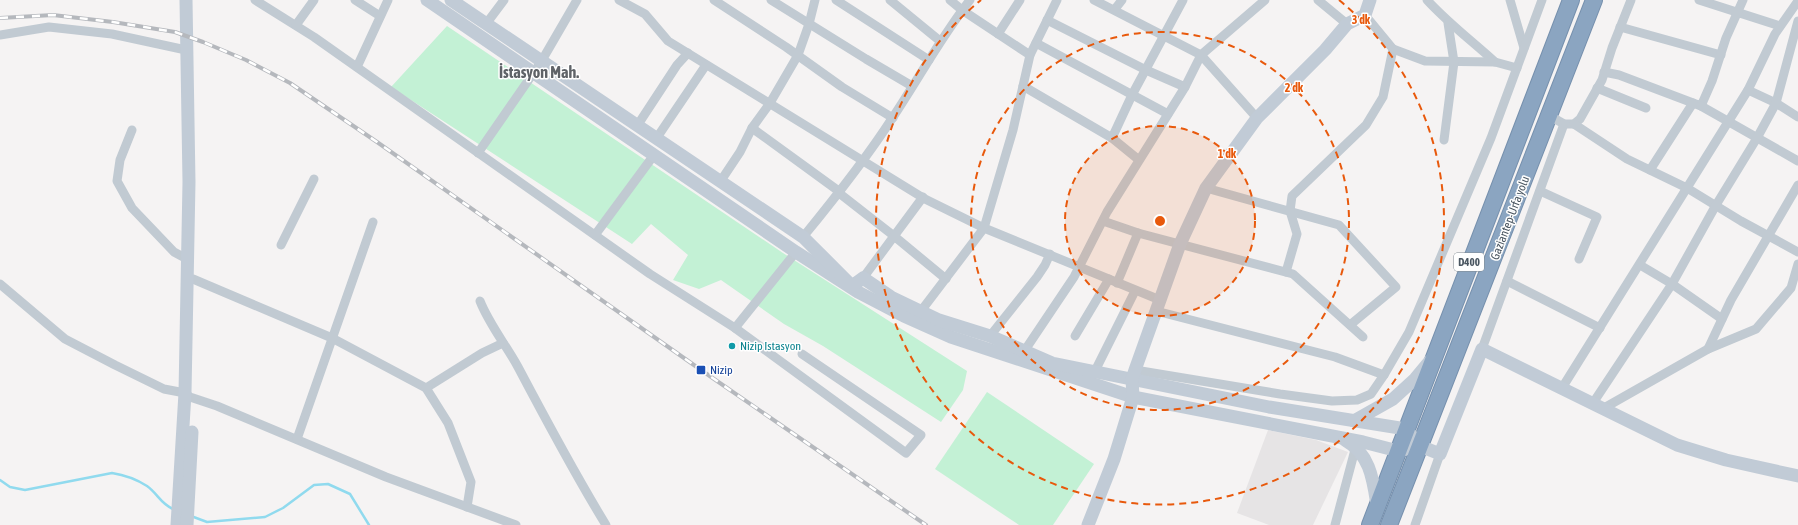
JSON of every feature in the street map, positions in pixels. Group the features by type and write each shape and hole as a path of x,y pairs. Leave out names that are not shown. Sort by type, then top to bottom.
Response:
{"highway":[{"name":"Gaziantep-Urfa yolu","path":"1370,525 1433,357 1571,0"},
{"name":"Gaziantep-Urfa yolu","path":"1389,525 1550,116 1594,0"}],"main road":[{"path":"186,0 189,182 187,259 189,396"},
{"path":"187,525 184,496 193,279 191,0"},
{"path":"427,0 637,126 804,237 852,286 863,278 891,297 939,320 990,336 1026,350 1052,363 1095,371 1133,375 1269,407 1406,429 1420,446 1440,454 1482,349 1677,445 1726,460 1798,476"},
{"path":"1088,525 1114,459 1133,397 1133,375 1180,244 1206,188 1257,118 1325,50 1347,24 1365,15 1370,0"},
{"path":"454,1 486,24 537,67 654,155 796,252 858,292 904,316 951,337 1133,397 1340,437 1398,451 1420,446"},
{"path":"1354,421 1393,399 1415,379 1433,357"},
{"path":"1340,437 1356,446 1372,472 1377,505"},
{"path":"177,525 184,496"}],"street":[{"path":"255,0 264,3 357,67 650,274 735,328 906,452 921,435 802,354"},
{"path":"296,25 314,0"},
{"path":"355,0 380,16"},
{"path":"357,67 388,0"},
{"path":"486,24 504,0"},
{"path":"478,153 537,67 577,0"},
{"path":"619,0 645,14 668,41 922,198 984,228 1135,290 1158,305 1335,357 1384,375"},
{"path":"771,0 912,86"},
{"path":"720,182 740,152 752,128 770,103 798,55 810,24 815,0"},
{"path":"836,0 928,60"},
{"path":"890,0 940,41"},
{"path":"950,0 962,10 1030,55"},
{"path":"804,237 893,118 940,41 970,0"},
{"path":"998,34 1020,0"},
{"path":"921,311 984,228 1012,130 1030,55 1057,0"},
{"path":"1094,0 1201,54 1257,118"},
{"path":"1115,10 1122,0"},
{"path":"1112,138 1132,95 1183,0"},
{"path":"1026,350 1080,267 1103,221 1185,87 1201,54 1265,0"},
{"path":"1318,0 1347,24"},
{"path":"1427,0 1448,23 1458,28 1495,62"},
{"path":"1510,0 1524,48"},
{"path":"1133,375 1332,401 1357,400 1371,394 1409,332 1490,138 1542,0"},
{"path":"1482,349 1540,191 1569,124 1580,120 1597,88 1631,0"},
{"path":"1699,0 1780,26"},
{"path":"1650,170 1712,81 1743,0"},
{"path":"719,2 798,55 842,87 893,118"},
{"path":"1562,388 1640,265 1727,121 1748,90 1780,26 1797,6"},
{"path":"1365,15 1392,49 1425,61 1495,62 1517,68"},
{"path":"1047,20 1146,70 1185,87"},
{"path":"1598,406 1672,284 1776,103 1798,21"},
{"path":"1444,140 1454,62 1448,23"},
{"path":"0,35 49,27 112,34 186,50"},
{"path":"1620,27 1721,55"},
{"path":"1036,43 1168,114"},
{"path":"1286,272 1297,234 1290,211 1292,196 1366,125 1383,97 1392,49"},
{"path":"637,126 677,65 688,53"},
{"path":"656,139 706,65"},
{"path":"1604,72 1619,75 1697,104 1798,160"},
{"path":"1023,86 1112,138 1139,160"},
{"path":"1597,88 1646,108"},
{"path":"1748,90 1776,103 1798,117"},
{"path":"1550,116 1569,124 1627,159 1687,188 1798,252"},
{"path":"752,128 839,192 946,279"},
{"path":"132,130 120,160 117,181 132,208 174,252 187,259"},
{"path":"595,235 654,155"},
{"path":"281,245 314,178"},
{"path":"1708,349 1731,300 1770,236 1798,185"},
{"path":"1206,188 1339,225 1396,287 1350,325"},
{"path":"1540,191 1597,217 1579,259"},
{"path":"863,278 922,198"},
{"path":"1103,221 1138,233 1293,274 1363,337"},
{"path":"297,439 373,222"},
{"path":"1075,336 1113,281 1138,233"},
{"path":"735,328 796,252"},
{"path":"990,336 1037,277 1050,254"},
{"path":"1598,406 1708,349 1756,329 1791,288 1798,264"},
{"path":"1640,265 1672,284 1722,319"},
{"path":"193,279 332,338 426,388 448,423 471,482 467,507"},
{"path":"1507,281 1600,328"},
{"path":"0,284 65,339 164,388 217,406 386,477 516,525"},
{"path":"1095,371 1135,290"},
{"path":"480,301 485,314 504,342 584,489 606,525"},
{"path":"426,388 482,352 504,342"},
{"path":"1335,525 1356,446"},
{"path":"1415,525 1440,454"}],"shaded area":[{"path":"1268,430 1316,440 1348,452 1313,525 1269,525 1237,513"}],"green space":[{"path":"447,26 783,253 967,371 963,390 941,422 823,346 784,324 721,280 699,289 673,280 688,255 651,224 632,244 391,87"},
{"path":"987,392 1094,464 1053,525 1019,525 935,469"}],"waterway":[{"path":"0,480 10,487 25,490 112,473 130,478 147,486 165,504 173,509"},
{"path":"191,516 207,522 265,517 283,508 314,485 328,484 350,494 369,525"}],"railway":[{"path":"0,18 53,15 113,22 175,32 246,60 290,83 377,142 701,370 926,525"}],"place":[{"name":"Nizip Istasyon","path":"732,346"},
{"name":"Nizip","path":"701,370"}],"district":[{"name":"İstasyon Mah.","path":"539,72"}]}
